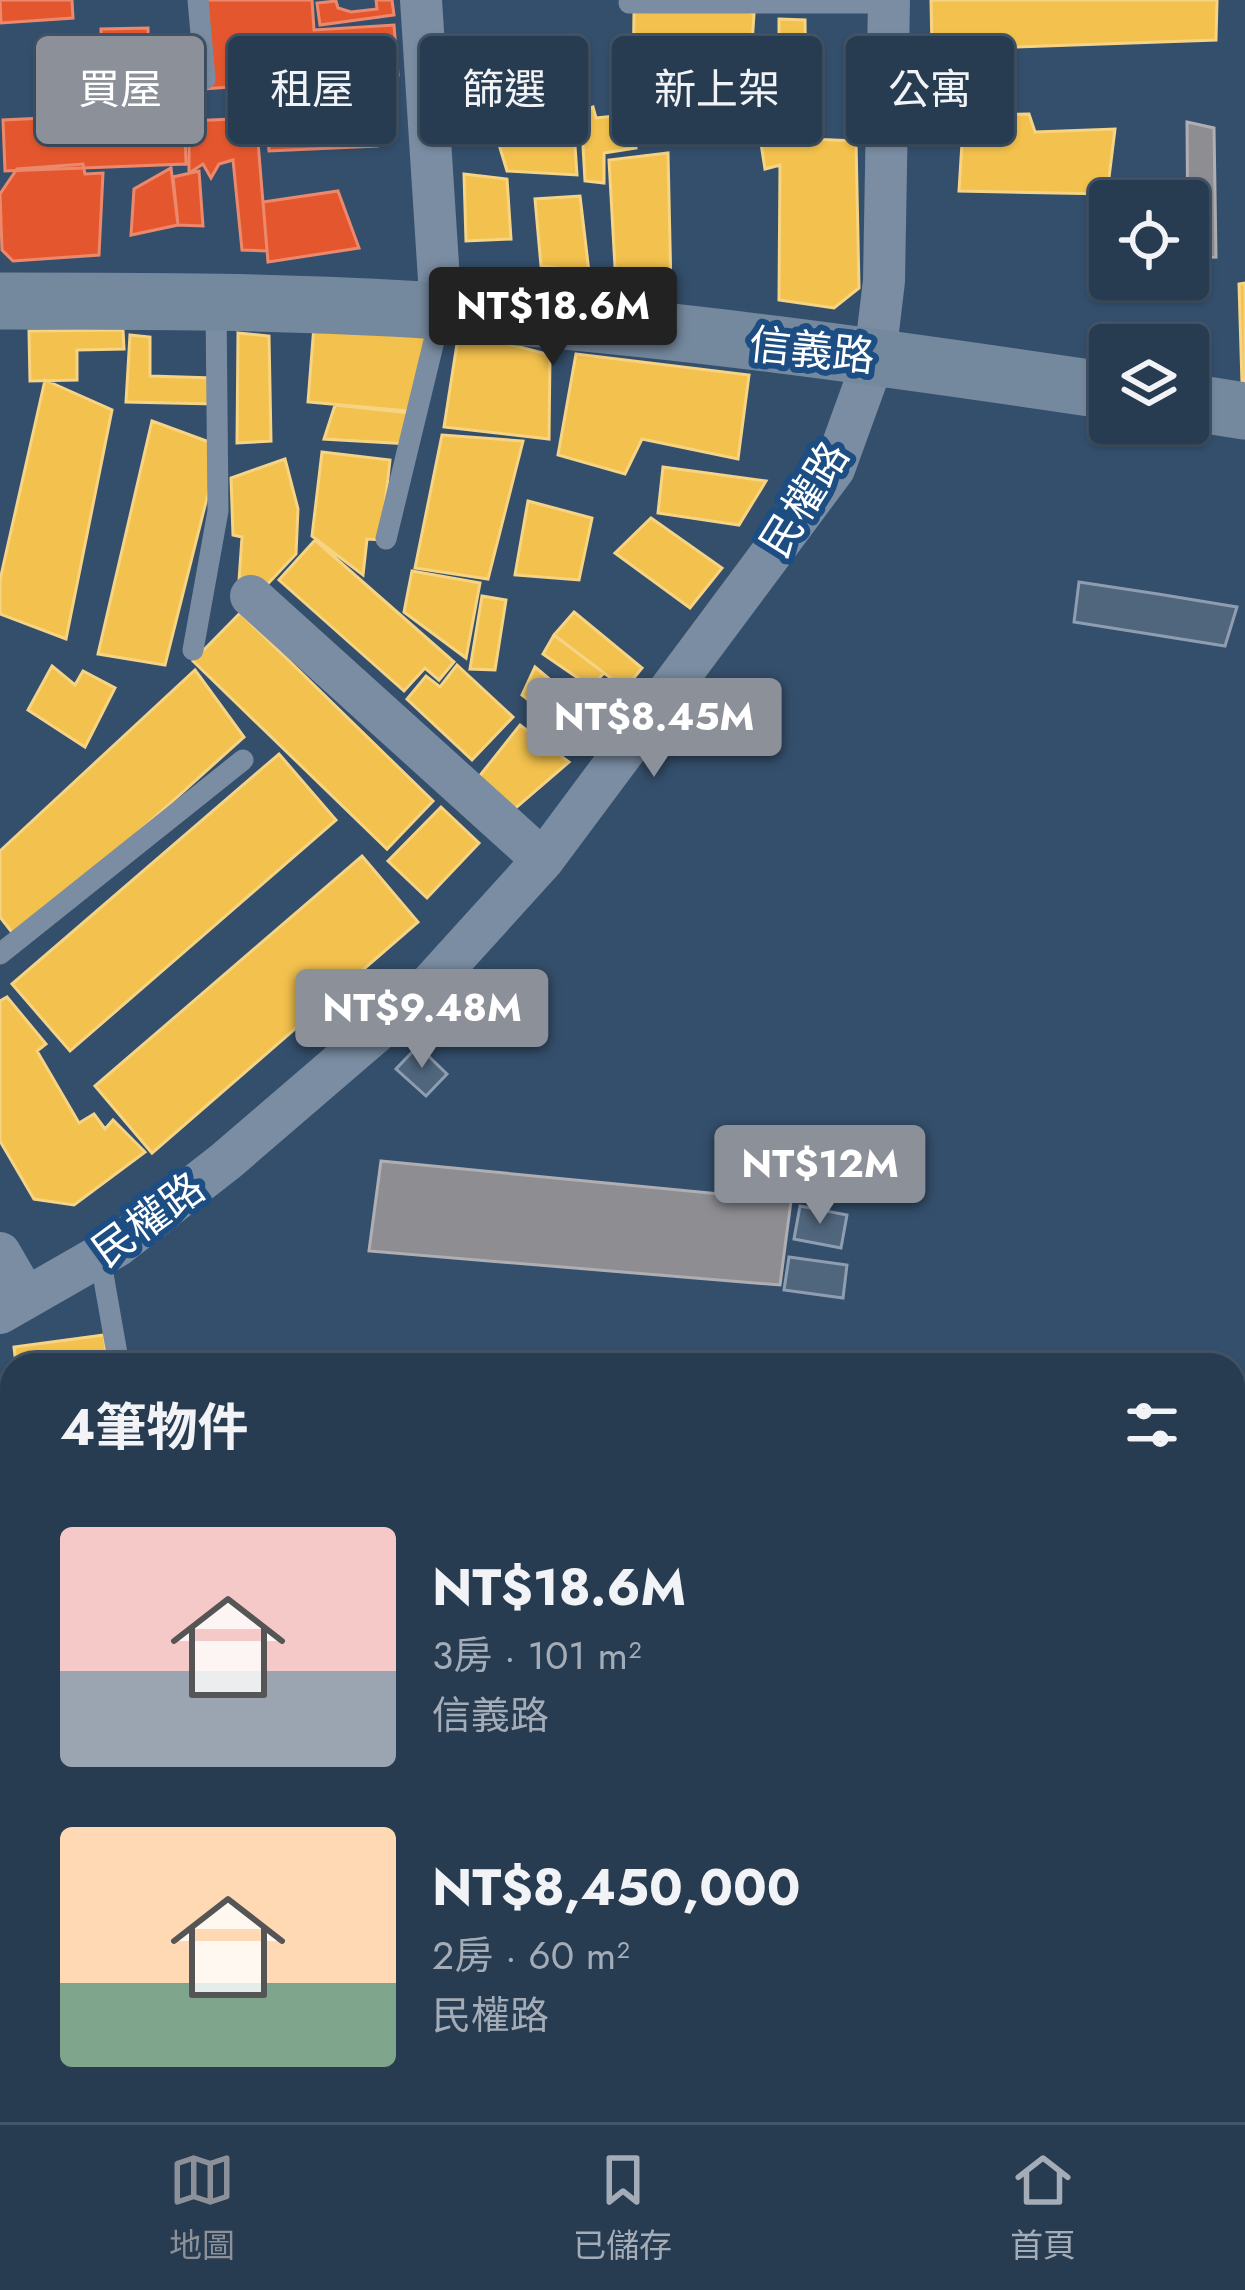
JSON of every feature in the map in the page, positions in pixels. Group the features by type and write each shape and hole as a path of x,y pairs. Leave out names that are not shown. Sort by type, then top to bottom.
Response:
{"street":[{"path":"421,0 441,311"},
{"name":"民權路","path":"13,1305 100,1257 226,1161 426,989 543,860 834,469 875,356 884,281 889,1"},
{"name":"信義路","path":"0,301 216,301 441,311 875,356 1089,388"},
{"path":"1209,405 1245,411"},
{"path":"251,596 543,860"},
{"path":"0,1252 13,1305"}],"lane":[{"path":"198,0 205,80"},
{"path":"629,3 889,1"},
{"path":"193,650 218,511 221,388 216,301"},
{"path":"386,538 441,311"},
{"path":"0,954 243,760"},
{"path":"100,1257 117,1353"}],"building: 住宅":[{"path":"931,0 1217,0 1216,40 1014,47 1014,36 932,36"},
{"path":"743,9 754,14 753,36 634,36 634,12"},
{"path":"779,19 805,20 805,36 779,36"},
{"path":"593,107 596,118 612,116 612,144 636,144 636,148 604,153 604,183 585,181 583,144 588,144 588,109"},
{"path":"1014,114 1029,114 1035,132 1115,129 1109,180 1089,180 1089,194 959,191 962,144 1014,144"},
{"path":"822,140 856,144 859,288 834,308 779,300 780,165 765,169 761,144 822,144"},
{"path":"499,144 575,144 577,175 507,171"},
{"path":"668,153 671,289 616,285 609,160"},
{"path":"464,174 507,179 511,239 466,241"},
{"path":"580,196 589,272 541,266 535,199"},
{"path":"1245,283 1245,382 1242,383 1239,284"},
{"path":"315,313 427,323 420,412 308,402"},
{"path":"123,330 124,349 77,350 77,380 30,381 29,331"},
{"path":"459,331 550,355 549,439 444,427"},
{"path":"238,333 269,336 271,441 237,443"},
{"path":"130,335 150,337 150,376 213,378 214,404 126,402"},
{"path":"576,354 749,375 738,459 642,439 625,474 558,455"},
{"path":"45,380 112,410 66,639 0,614 0,580"},
{"path":"335,405 419,414 409,444 324,439"},
{"path":"152,421 220,446 165,665 98,654"},
{"path":"442,435 523,441 488,579 415,568"},
{"path":"322,452 390,460 381,540 367,539 363,575 312,536"},
{"path":"285,459 298,509 296,554 263,589 238,595 242,537 233,535 231,478"},
{"path":"663,467 766,481 739,525 658,513"},
{"path":"528,501 592,518 579,580 515,575"},
{"path":"651,518 722,568 690,608 615,553"},
{"path":"315,540 454,662 439,680 425,668 404,691 279,580"},
{"path":"412,571 480,583 466,658 404,612"},
{"path":"482,596 506,600 495,670 470,669"},
{"path":"574,612 642,668 625,689 554,635"},
{"path":"240,613 433,801 387,849 193,661"},
{"path":"554,635 604,673 591,687 543,654"},
{"path":"457,665 513,717 472,760 407,699 426,676 440,687"},
{"path":"52,666 75,685 83,671 115,688 85,747 28,710"},
{"path":"535,667 596,718 581,741 522,695"},
{"path":"195,670 244,737 18,940 0,917 0,851"},
{"path":"520,725 569,762 511,812 478,778"},
{"path":"279,754 336,820 70,1051 12,984"},
{"path":"441,807 479,843 427,898 388,861"},
{"path":"362,856 418,922 152,1153 95,1086"},
{"path":"7,997 46,1044 37,1051 79,1123 94,1114 105,1129 113,1120 145,1152 74,1205 34,1199 0,1141 0,1001"},
{"path":"104,1335 106,1353 15,1353 14,1347"}],"building: 商業":[{"path":"0,0 72,0 73,18 1,23"},
{"path":"198,0 312,0 314,30 394,25 395,36 228,36 228,87 204,89"},
{"path":"376,0 392,0 394,15 320,25 317,3 336,1 338,8 351,12 377,9"},
{"path":"148,28 148,36 101,36 101,29"},
{"path":"36,118 36,144 185,144 186,164 5,171 3,120"},
{"path":"228,119 228,144 258,144 267,251 242,250 233,160 219,164 211,178 203,164 189,173 189,144 204,144 204,120"},
{"path":"269,144 377,146 269,151"},
{"path":"83,164 85,174 103,173 99,255 13,261 2,250 0,194 17,169"},
{"path":"171,168 178,225 131,235 134,189"},
{"path":"199,171 203,226 178,225 173,177"},
{"path":"338,191 359,248 268,262 263,202"}],"building: 工業":[{"path":"1187,122 1214,128 1216,257 1209,257 1209,180 1187,180"},
{"path":"381,1161 791,1201 780,1285 369,1251"}],"building: 其他":[{"path":"1079,582 1237,607 1225,646 1074,622"},
{"path":"418,1046 447,1074 426,1096 396,1069"},
{"path":"800,1206 847,1215 841,1248 794,1239"},
{"path":"789,1257 847,1265 843,1298 784,1290"}]}
